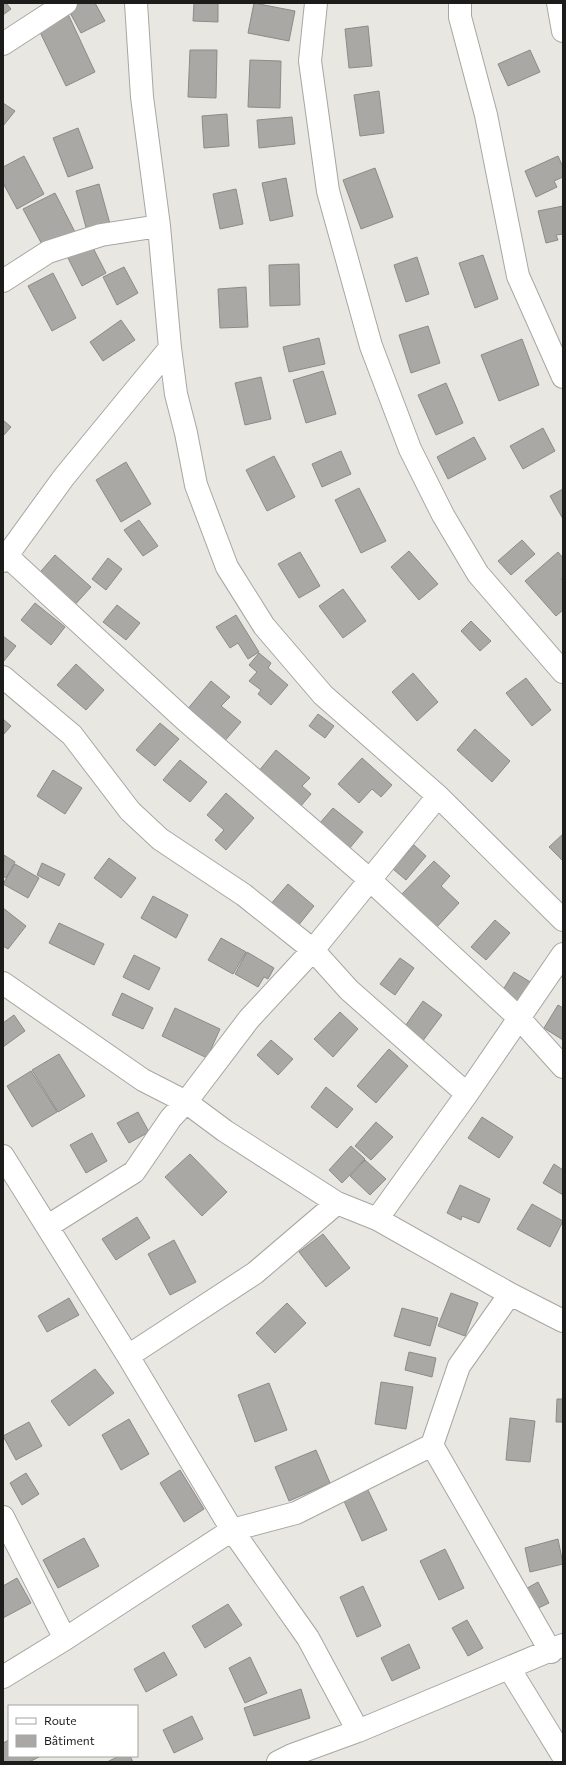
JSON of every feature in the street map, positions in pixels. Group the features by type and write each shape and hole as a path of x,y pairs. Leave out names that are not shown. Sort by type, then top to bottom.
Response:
{"street":[{"path":"3,44 66,3"},
{"path":"136,3 142,97 159,226 170,348 176,394 186,433 196,486 227,567 264,626 323,695 438,796 563,920"},
{"path":"316,3 310,61 328,191 371,346 410,449 443,515 478,574 563,672"},
{"path":"460,3 460,17 486,115 518,276 563,377"},
{"path":"558,3 563,31"},
{"path":"3,281 48,252 101,235 159,226"},
{"path":"170,348 64,477 5,559 185,720 370,880 518,1018 563,1067"},
{"path":"3,677 72,735 130,811 160,839 244,895 313,950 349,990 467,1094"},
{"path":"48,1226 134,1172 171,1118 186,1102 248,1019 313,950 438,796"},
{"path":"377,1219 467,1094 563,954"},
{"path":"3,983 143,1080 186,1102 225,1131 336,1203 377,1219 510,1294 563,1321"},
{"path":"3,1156 128,1356 232,1530 308,1638 358,1731"},
{"path":"128,1356 255,1273 336,1203"},
{"path":"3,1677 65,1639 232,1530 296,1514 432,1445 459,1366 510,1294"},
{"path":"289,1760 557,1649 432,1445"},
{"path":"3,1517 65,1639"},
{"path":"509,1668 563,1756"}],"building":[{"path":"3,3 6,3 11,9 3,15"},
{"path":"80,3 95,3 105,21 81,33 68,9"},
{"path":"194,3 218,3 218,22 193,21"},
{"path":"254,3 295,11 289,41 248,33"},
{"path":"68,14 95,72 66,86 38,28"},
{"path":"368,26 372,66 349,68 345,29"},
{"path":"190,50 217,50 216,98 188,97"},
{"path":"530,50 540,72 508,86 498,64"},
{"path":"250,60 281,61 280,108 248,107"},
{"path":"379,91 384,133 360,136 354,95"},
{"path":"3,103 15,111 3,126"},
{"path":"227,114 229,146 204,148 202,116"},
{"path":"292,117 295,144 259,148 257,120"},
{"path":"78,128 93,168 68,177 53,138"},
{"path":"24,156 44,194 17,209 3,183 3,167"},
{"path":"558,156 563,167 563,177 554,181 557,187 536,197 525,171"},
{"path":"375,168 393,217 361,229 343,180"},
{"path":"286,178 293,216 270,221 262,183"},
{"path":"99,184 110,224 87,231 76,191"},
{"path":"236,189 243,224 220,229 213,194"},
{"path":"55,193 76,234 45,250 23,209"},
{"path":"563,206 563,234 556,235 558,240 546,243 538,211"},
{"path":"90,242 106,273 82,286 66,254"},
{"path":"483,255 498,299 475,308 459,263"},
{"path":"417,257 429,294 406,302 394,265"},
{"path":"299,264 300,305 270,306 269,265"},
{"path":"124,267 138,293 117,305 103,277"},
{"path":"53,273 76,318 52,331 28,286"},
{"path":"246,287 248,327 220,328 218,289"},
{"path":"121,320 135,340 103,361 90,342"},
{"path":"428,326 440,363 411,373 399,335"},
{"path":"319,338 325,364 289,372 283,347"},
{"path":"522,339 539,385 499,401 481,355"},
{"path":"323,371 336,414 306,423 293,380"},
{"path":"261,377 271,419 245,425 235,383"},
{"path":"446,383 463,423 436,435 418,395"},
{"path":"3,420 11,427 3,436"},
{"path":"543,428 555,451 523,469 510,446"},
{"path":"474,437 486,459 448,479 437,457"},
{"path":"341,451 351,474 322,487 312,464"},
{"path":"274,456 295,497 267,511 246,470"},
{"path":"126,462 151,504 121,522 96,480"},
{"path":"359,488 386,541 361,553 335,500"},
{"path":"563,489 563,519 550,496"},
{"path":"139,520 158,546 143,556 124,530"},
{"path":"522,540 535,554 511,575 498,561"},
{"path":"409,551 438,584 419,600 391,567"},
{"path":"300,552 320,586 299,598 278,564"},
{"path":"558,552 563,558 563,578 561,579 563,581 563,610 556,616 525,581"},
{"path":"55,555 91,587 71,609 35,578"},
{"path":"108,558 122,569 106,590 92,579"},
{"path":"343,589 366,621 343,638 319,606"},
{"path":"35,603 65,627 51,645 21,620"},
{"path":"117,605 140,623 126,640 103,622"},
{"path":"236,615 259,652 248,659 238,643 230,648 216,627"},
{"path":"471,621 491,641 480,651 461,631"},
{"path":"3,636 16,646 3,662"},
{"path":"259,653 271,663 268,668 288,685 271,705 258,694 261,690 249,681 257,672 249,665"},
{"path":"76,664 104,690 86,710 57,685"},
{"path":"413,673 438,702 417,721 392,692"},
{"path":"526,678 551,710 532,726 506,693"},
{"path":"211,681 230,697 221,706 241,722 223,743 186,711"},
{"path":"318,714 334,726 325,738 309,726"},
{"path":"3,719 11,726 3,735"},
{"path":"160,723 179,739 155,766 136,750"},
{"path":"475,729 510,761 492,782 457,750"},
{"path":"276,750 310,778 302,786 311,794 300,807 258,772"},
{"path":"362,758 392,785 381,797 372,789 359,803 338,784"},
{"path":"180,760 207,782 190,802 163,780"},
{"path":"53,770 82,788 65,814 37,796"},
{"path":"226,793 254,818 226,850 215,840 224,830 207,815"},
{"path":"333,808 363,832 349,849 319,824"},
{"path":"563,834 563,861 549,847"},
{"path":"414,845 426,856 406,880 393,869"},
{"path":"4,855 15,862 6,878 3,876"},
{"path":"109,858 136,878 121,898 94,878"},
{"path":"434,861 450,876 441,886 459,903 435,929 400,896"},
{"path":"42,863 65,874 59,886 37,875"},
{"path":"15,864 39,878 28,898 3,884"},
{"path":"288,884 314,906 297,927 270,905"},
{"path":"153,896 188,915 176,938 141,918"},
{"path":"3,908 26,926 8,949 3,946"},
{"path":"495,920 510,933 486,960 471,947"},
{"path":"59,923 104,944 94,965 49,943"},
{"path":"221,938 246,952 233,974 208,960"},
{"path":"247,952 274,968 268,979 264,977 258,987 235,974"},
{"path":"134,955 160,968 149,990 123,977"},
{"path":"400,958 414,968 395,995 380,984"},
{"path":"514,972 532,983 519,1004 501,993"},
{"path":"122,993 153,1008 143,1029 112,1015"},
{"path":"423,1001 442,1015 422,1042 403,1029"},
{"path":"558,1005 563,1008 563,1040 544,1028"},
{"path":"175,1008 220,1029 207,1058 162,1036"},
{"path":"340,1012 358,1029 333,1057 314,1039"},
{"path":"14,1015 25,1031 3,1047 3,1023"},
{"path":"271,1040 293,1059 278,1075 257,1055"},
{"path":"389,1049 408,1066 376,1103 357,1086"},
{"path":"59,1054 85,1096 58,1112 32,1070"},
{"path":"31,1071 57,1112 32,1127 7,1086"},
{"path":"326,1087 353,1109 337,1128 311,1107"},
{"path":"138,1112 149,1132 129,1143 117,1123"},
{"path":"482,1117 513,1137 499,1158 468,1138"},
{"path":"376,1122 393,1137 371,1160 355,1146"},
{"path":"92,1133 107,1161 86,1173 70,1145"},
{"path":"351,1146 365,1159 342,1183 329,1170"},
{"path":"190,1154 227,1192 202,1216 165,1177"},
{"path":"365,1160 386,1179 370,1195 350,1176"},
{"path":"554,1164 563,1170 563,1195 543,1183"},
{"path":"460,1185 490,1199 479,1223 462,1216 461,1220 447,1213"},
{"path":"532,1204 563,1221 550,1247 517,1229"},
{"path":"137,1217 150,1238 116,1260 102,1239"},
{"path":"323,1234 350,1268 326,1287 299,1252"},
{"path":"174,1240 196,1282 170,1295 148,1254"},
{"path":"451,1293 478,1303 465,1336 438,1326"},
{"path":"69,1298 79,1315 47,1332 38,1316"},
{"path":"287,1303 306,1323 275,1353 256,1333"},
{"path":"402,1308 438,1318 430,1346 394,1336"},
{"path":"409,1352 436,1358 432,1377 405,1370"},
{"path":"95,1369 114,1393 69,1426 51,1401"},
{"path":"381,1382 413,1387 406,1429 375,1424"},
{"path":"269,1383 287,1430 255,1442 238,1395"},
{"path":"557,1399 563,1399 563,1422 556,1422"},
{"path":"510,1418 535,1421 530,1462 506,1460"},
{"path":"129,1419 149,1454 121,1470 102,1435"},
{"path":"29,1422 42,1446 16,1460 3,1436"},
{"path":"316,1450 330,1483 289,1501 275,1467"},
{"path":"180,1470 204,1509 184,1522 160,1483"},
{"path":"26,1473 39,1494 22,1505 10,1483"},
{"path":"368,1490 387,1530 362,1541 344,1501"},
{"path":"84,1538 99,1566 58,1588 43,1560"},
{"path":"558,1539 563,1564 530,1572 525,1548"},
{"path":"445,1549 464,1588 439,1600 420,1561"},
{"path":"17,1578 31,1603 3,1618 3,1586"},
{"path":"538,1582 549,1603 532,1611 522,1591"},
{"path":"363,1586 381,1626 357,1637 340,1597"},
{"path":"228,1604 242,1625 205,1648 192,1626"},
{"path":"467,1620 483,1648 468,1656 452,1628"},
{"path":"409,1644 420,1668 392,1681 381,1658"},
{"path":"164,1652 177,1675 146,1692 134,1669"},
{"path":"250,1657 267,1693 245,1703 229,1668"},
{"path":"301,1689 310,1718 254,1736 244,1708"},
{"path":"192,1716 203,1739 174,1753 163,1730"},
{"path":"8,1740 8,1757 39,1757 29,1762 3,1762 3,1743"},
{"path":"117,1757 130,1757 133,1762 107,1762"}]}
